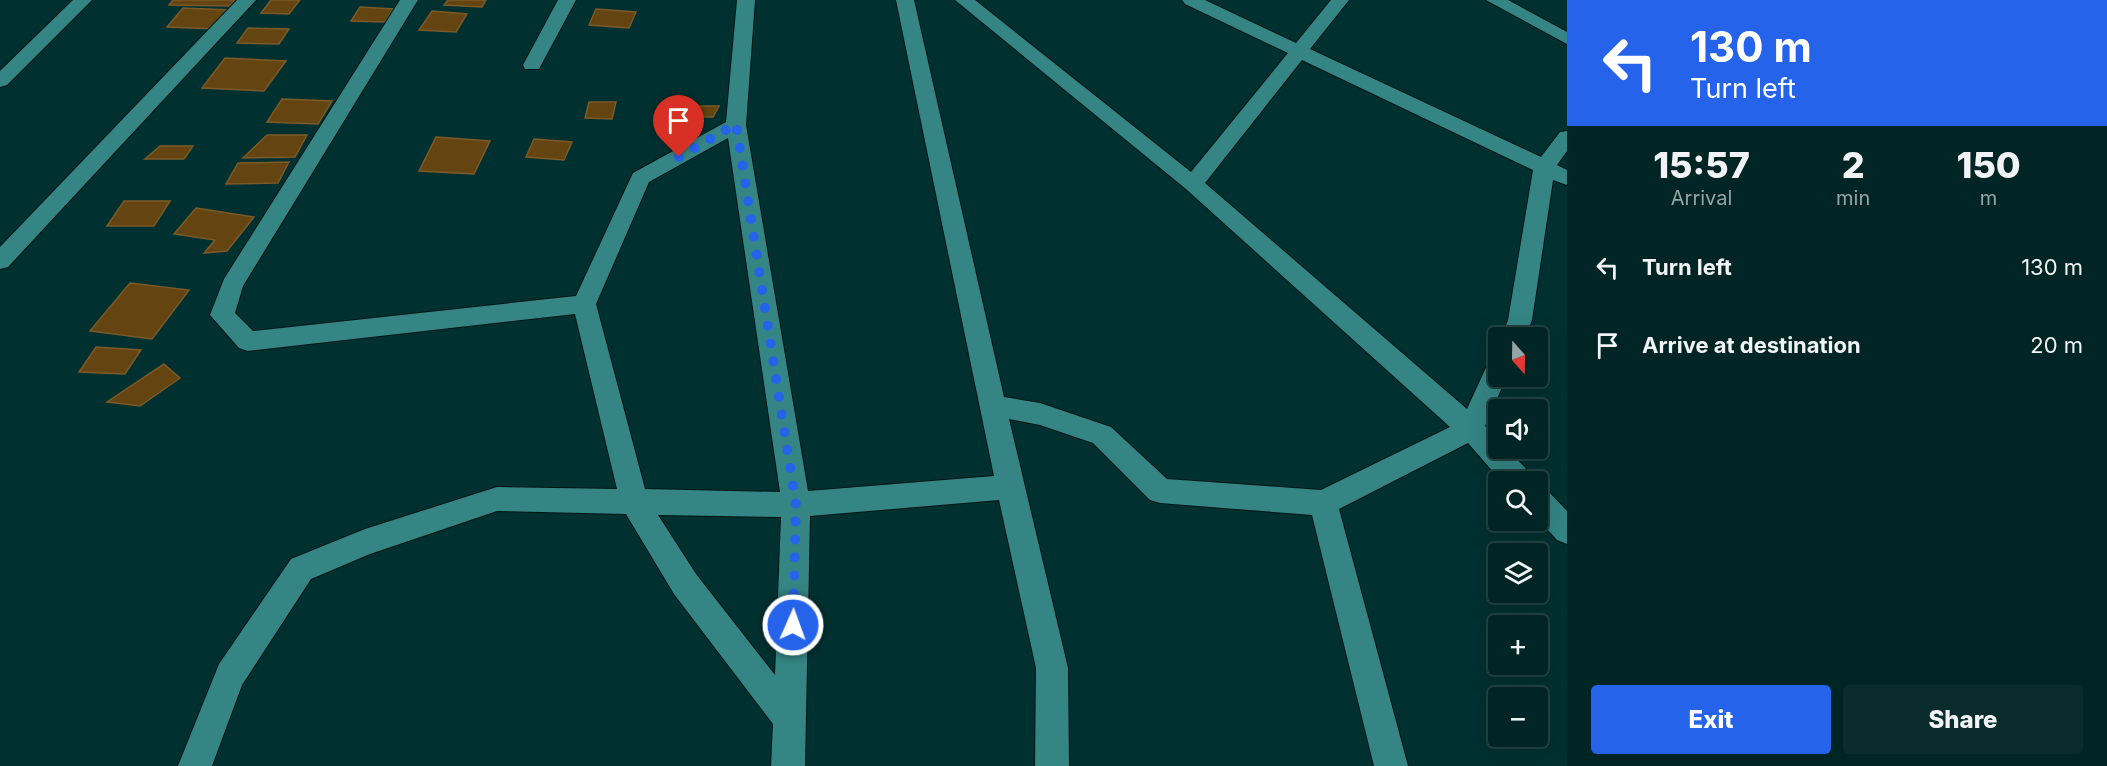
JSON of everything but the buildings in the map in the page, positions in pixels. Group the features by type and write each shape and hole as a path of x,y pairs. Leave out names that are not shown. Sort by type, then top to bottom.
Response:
{"street":[{"path":"0,81 83,0"},
{"path":"0,261 247,0"},
{"path":"409,0 232,285 222,315 248,341 584,304"},
{"path":"532,65 567,0"},
{"path":"746,0 736,124 796,505 788,766"},
{"path":"905,0 1010,487 1052,668 1052,766"},
{"path":"964,0 1193,184 1471,429 1510,471"},
{"path":"1191,0 1567,178"},
{"path":"1193,184 1340,0"},
{"path":"1495,0 1567,39"},
{"path":"736,124 640,178 584,304 634,502 685,585 790,720"},
{"path":"1517,327 1520,320 1544,167 1567,137"},
{"path":"993,406 1040,414 1102,435 1160,491 1323,503 1471,429 1490,387"},
{"path":"195,766 230,675 301,569 365,542 496,499 796,505 1010,487"},
{"path":"1323,503 1390,766"},
{"path":"1548,511 1567,531"}],"route":[{"path":"679,157 736,124 796,505 793,625"}]}
